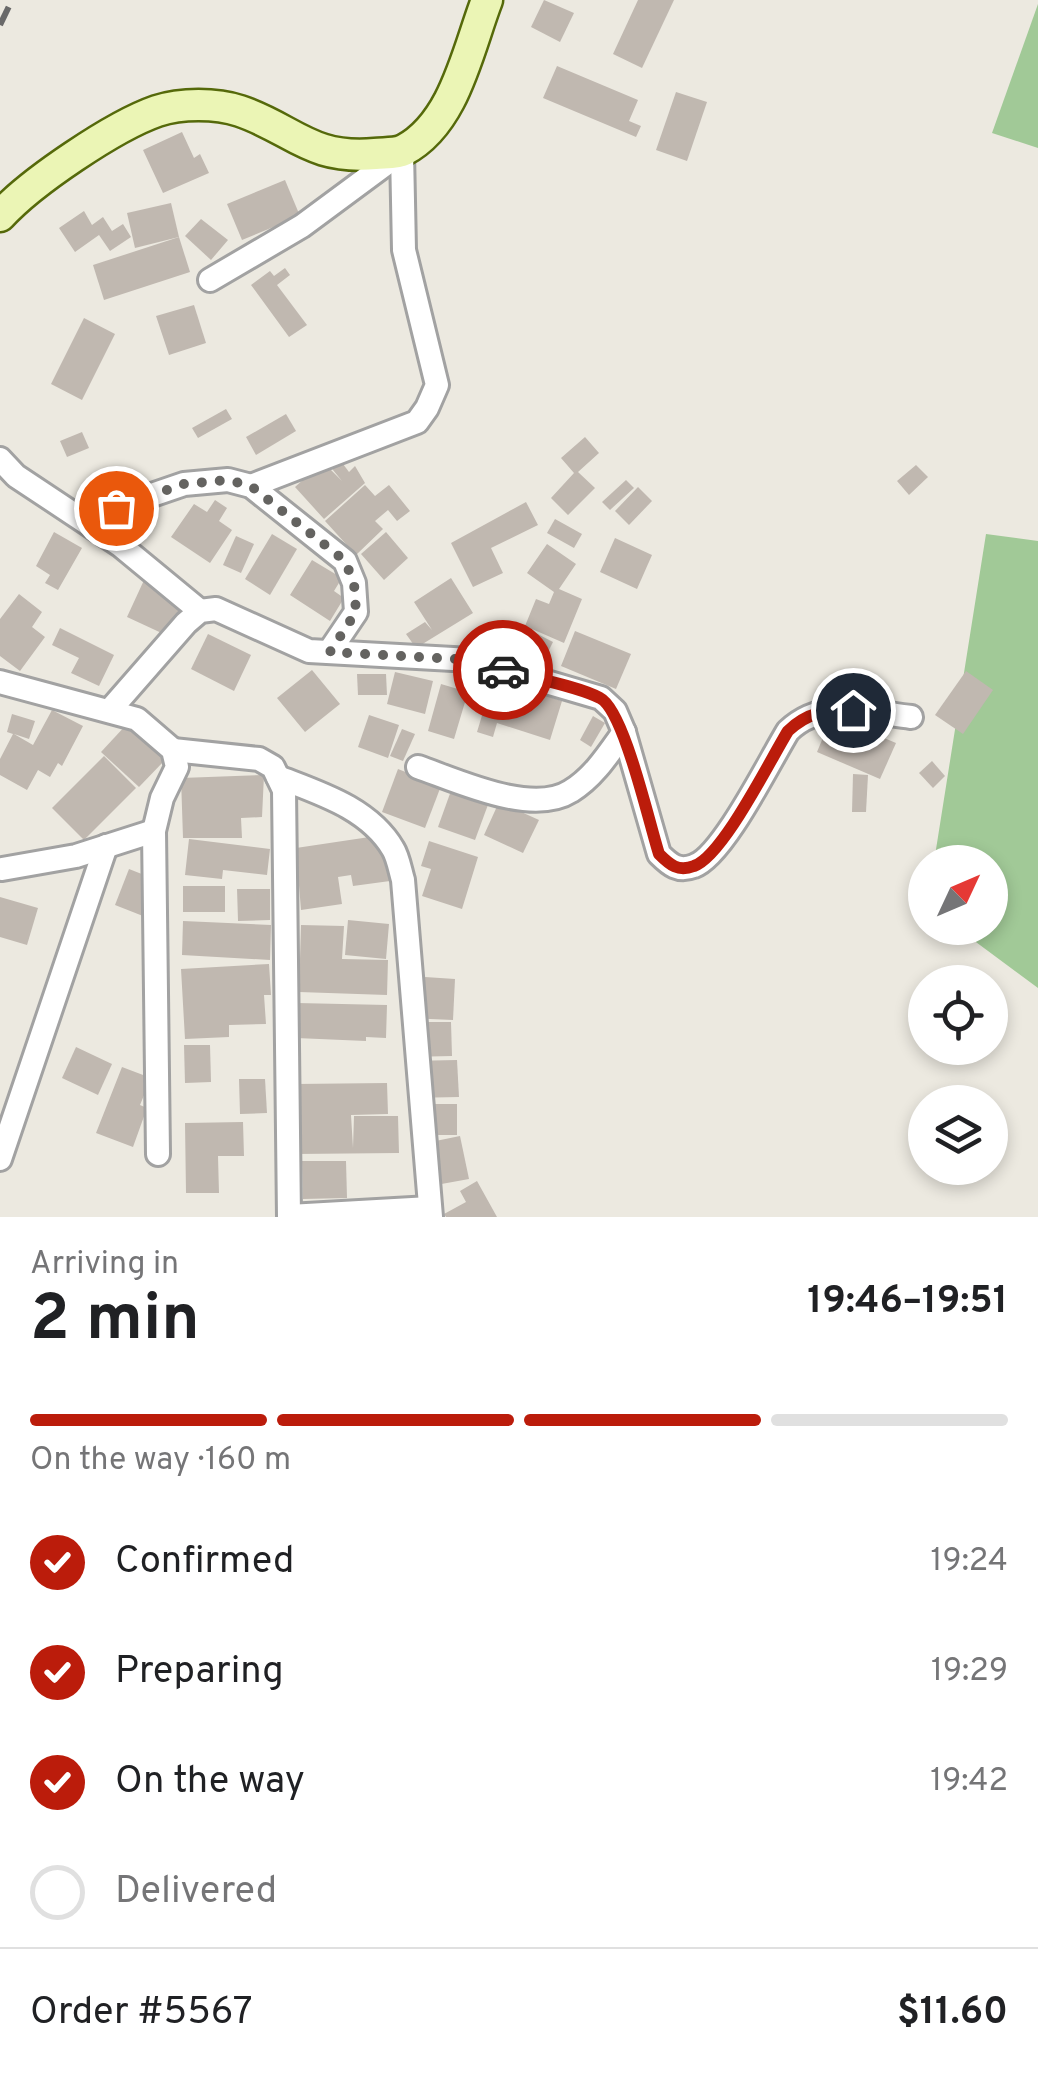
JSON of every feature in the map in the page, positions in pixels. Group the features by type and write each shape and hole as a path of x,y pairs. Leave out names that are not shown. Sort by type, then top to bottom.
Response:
{"main road":[{"path":"0,216 40,180 160,110 197,105 239,110 322,151 355,156 402,152 426,133 447,106 487,0"}],"street":[{"path":"210,280 302,226 402,152"},
{"path":"251,486 417,422 428,408 438,385 404,250 402,152"},
{"path":"0,459 16,476 120,545 200,611"},
{"path":"82,520 184,484 228,480 251,486 345,561 354,583 356,612 330,652"},
{"path":"110,710 200,611 216,609 309,651 471,660 601,698 615,712 624,732 659,854 671,866 682,869 698,866 717,850 788,731 801,718 818,711 853,710 911,717"},
{"path":"0,682 137,719 173,750 259,759 273,767 284,790 288,1217 430,1213 403,880 394,850 372,824 341,802 278,777"},
{"path":"418,768 493,793 542,802 570,792 599,766 624,732"},
{"path":"158,1154 154,831 162,798 177,767 173,750"},
{"path":"2,868 76,856 154,831"},
{"path":"0,1159 106,846"}],"green space":[{"path":"1038,4 1038,148 992,133"},
{"path":"986,534 1038,541 1038,988 980,945 1008,945 1008,845 937,845"}],"building":[{"path":"544,0 574,13 560,42 531,27"},
{"path":"638,0 674,0 642,68 613,54"},
{"path":"557,66 638,100 629,121 641,126 636,137 543,98"},
{"path":"676,92 707,102 687,161 656,150"},
{"path":"182,132 194,158 200,154 209,173 163,193 143,150"},
{"path":"285,180 300,216 242,240 227,204"},
{"path":"171,203 179,237 135,248 127,213"},
{"path":"84,211 92,225 103,217 112,231 123,224 131,237 110,251 99,235 75,252 59,228"},
{"path":"201,219 228,240 211,260 185,236"},
{"path":"179,237 190,272 104,300 93,265"},
{"path":"285,268 290,275 277,285 307,325 289,337 251,285 270,271 274,276"},
{"path":"194,305 206,343 169,355 156,316"},
{"path":"84,318 115,334 82,400 51,384"},
{"path":"226,409 232,419 198,438 192,428"},
{"path":"286,414 296,431 256,455 246,437"},
{"path":"82,432 89,448 67,457 60,441"},
{"path":"585,437 599,453 578,472 595,488 568,515 551,498 574,473 561,458"},
{"path":"334,452 349,472 355,466 365,483 324,519 295,487 323,462 342,481 324,459"},
{"path":"916,465 928,477 909,495 897,481"},
{"path":"626,480 634,488 610,510 602,502"},
{"path":"365,485 375,496 389,485 410,511 397,521 388,510 375,521 383,529 356,555 325,521"},
{"path":"638,487 652,501 629,525 615,511"},
{"path":"215,500 227,508 219,521 232,530 210,563 171,537 194,504 207,512"},
{"path":"526,502 538,525 491,548 503,573 473,587 451,543"},
{"path":"555,519 582,534 574,548 547,533"},
{"path":"54,532 82,548 58,590 45,583 50,575 36,566"},
{"path":"386,532 408,558 384,580 361,554"},
{"path":"272,534 297,549 270,595 245,579"},
{"path":"236,536 254,544 241,573 223,565"},
{"path":"615,538 652,555 637,589 600,572"},
{"path":"547,544 576,564 559,589 582,599 564,643 525,626 536,599 549,604 554,592 527,573"},
{"path":"312,560 342,578 334,591 344,598 330,621 290,595"},
{"path":"145,578 186,596 168,636 127,617"},
{"path":"451,578 473,613 416,648 406,634 425,622 432,630 414,602"},
{"path":"19,594 42,612 32,627 45,637 20,671 0,656 0,619"},
{"path":"524,627 553,642 537,674 508,659"},
{"path":"60,628 114,655 99,686 71,673 79,658 52,645"},
{"path":"575,631 631,654 616,689 561,666"},
{"path":"208,634 251,655 234,691 191,669"},
{"path":"312,670 340,704 305,732 277,698"},
{"path":"966,671 993,690 963,734 935,715"},
{"path":"395,672 433,681 425,714 387,704"},
{"path":"357,674 386,674 387,695 358,695"},
{"path":"493,679 562,701 550,740 497,723 493,737 477,732"},
{"path":"441,684 468,692 454,739 428,731"},
{"path":"52,710 83,726 62,766 58,763 50,777 38,770 27,790 0,775 0,759 13,734 7,732 12,714 35,721 29,739 14,734 33,745"},
{"path":"369,715 399,725 388,758 358,747"},
{"path":"593,716 605,723 591,747 580,740"},
{"path":"832,716 896,743 880,779 817,752"},
{"path":"127,724 165,760 139,787 101,752"},
{"path":"402,729 415,734 403,761 390,756"},
{"path":"104,756 136,788 84,840 52,808"},
{"path":"932,761 945,776 933,788 919,773"},
{"path":"398,769 441,786 425,828 382,812"},
{"path":"853,774 868,775 866,812 852,812"},
{"path":"264,775 262,817 241,818 242,838 183,838 181,778"},
{"path":"452,788 489,802 475,840 438,827"},
{"path":"499,802 539,820 523,853 484,835"},
{"path":"383,835 390,881 353,886 351,875 338,877 342,904 301,910 296,848"},
{"path":"189,839 270,849 267,875 223,870 222,879 185,875"},
{"path":"429,841 478,857 462,909 422,896 431,869 421,866"},
{"path":"129,869 157,880 143,916 115,905"},
{"path":"183,886 225,886 225,912 183,912"},
{"path":"237,889 270,889 270,920 238,921"},
{"path":"0,897 38,908 27,945 0,937"},
{"path":"348,920 389,924 386,959 345,955"},
{"path":"183,921 271,925 270,960 182,955"},
{"path":"301,925 344,926 342,959 388,960 387,995 299,992"},
{"path":"269,964 271,995 264,995 266,1024 229,1025 229,1037 185,1039 181,969"},
{"path":"410,976 455,979 453,1020 408,1018"},
{"path":"297,1003 387,1005 386,1038 296,1038"},
{"path":"407,1022 451,1022 452,1056 408,1057"},
{"path":"184,1045 210,1045 211,1082 185,1083"},
{"path":"76,1047 112,1064 98,1095 62,1078"},
{"path":"457,1060 459,1097 410,1098 409,1061"},
{"path":"122,1067 151,1078 140,1105 147,1108 133,1147 96,1133"},
{"path":"239,1079 265,1079 267,1113 240,1114"},
{"path":"387,1083 388,1114 351,1115 353,1148 354,1116 398,1116 399,1153 296,1154 295,1084"},
{"path":"414,1104 457,1104 457,1135 414,1135"},
{"path":"243,1122 244,1156 218,1156 219,1193 186,1193 185,1123"},
{"path":"460,1136 469,1179 425,1187 416,1145"},
{"path":"302,1161 346,1161 347,1198 303,1199"},
{"path":"477,1181 497,1217 446,1217 444,1214 466,1202 460,1191"}],"railway":[{"path":"0,25 12,0"}],"way so far":[{"path":"116,508 184,484 228,480 251,486 345,561 354,583 356,612 330,652 471,660 503,670"}],"route":[{"path":"503,670 601,698 615,712 659,854 671,866 682,869 698,866 717,850 788,731 801,718 818,711 853,710"}]}
